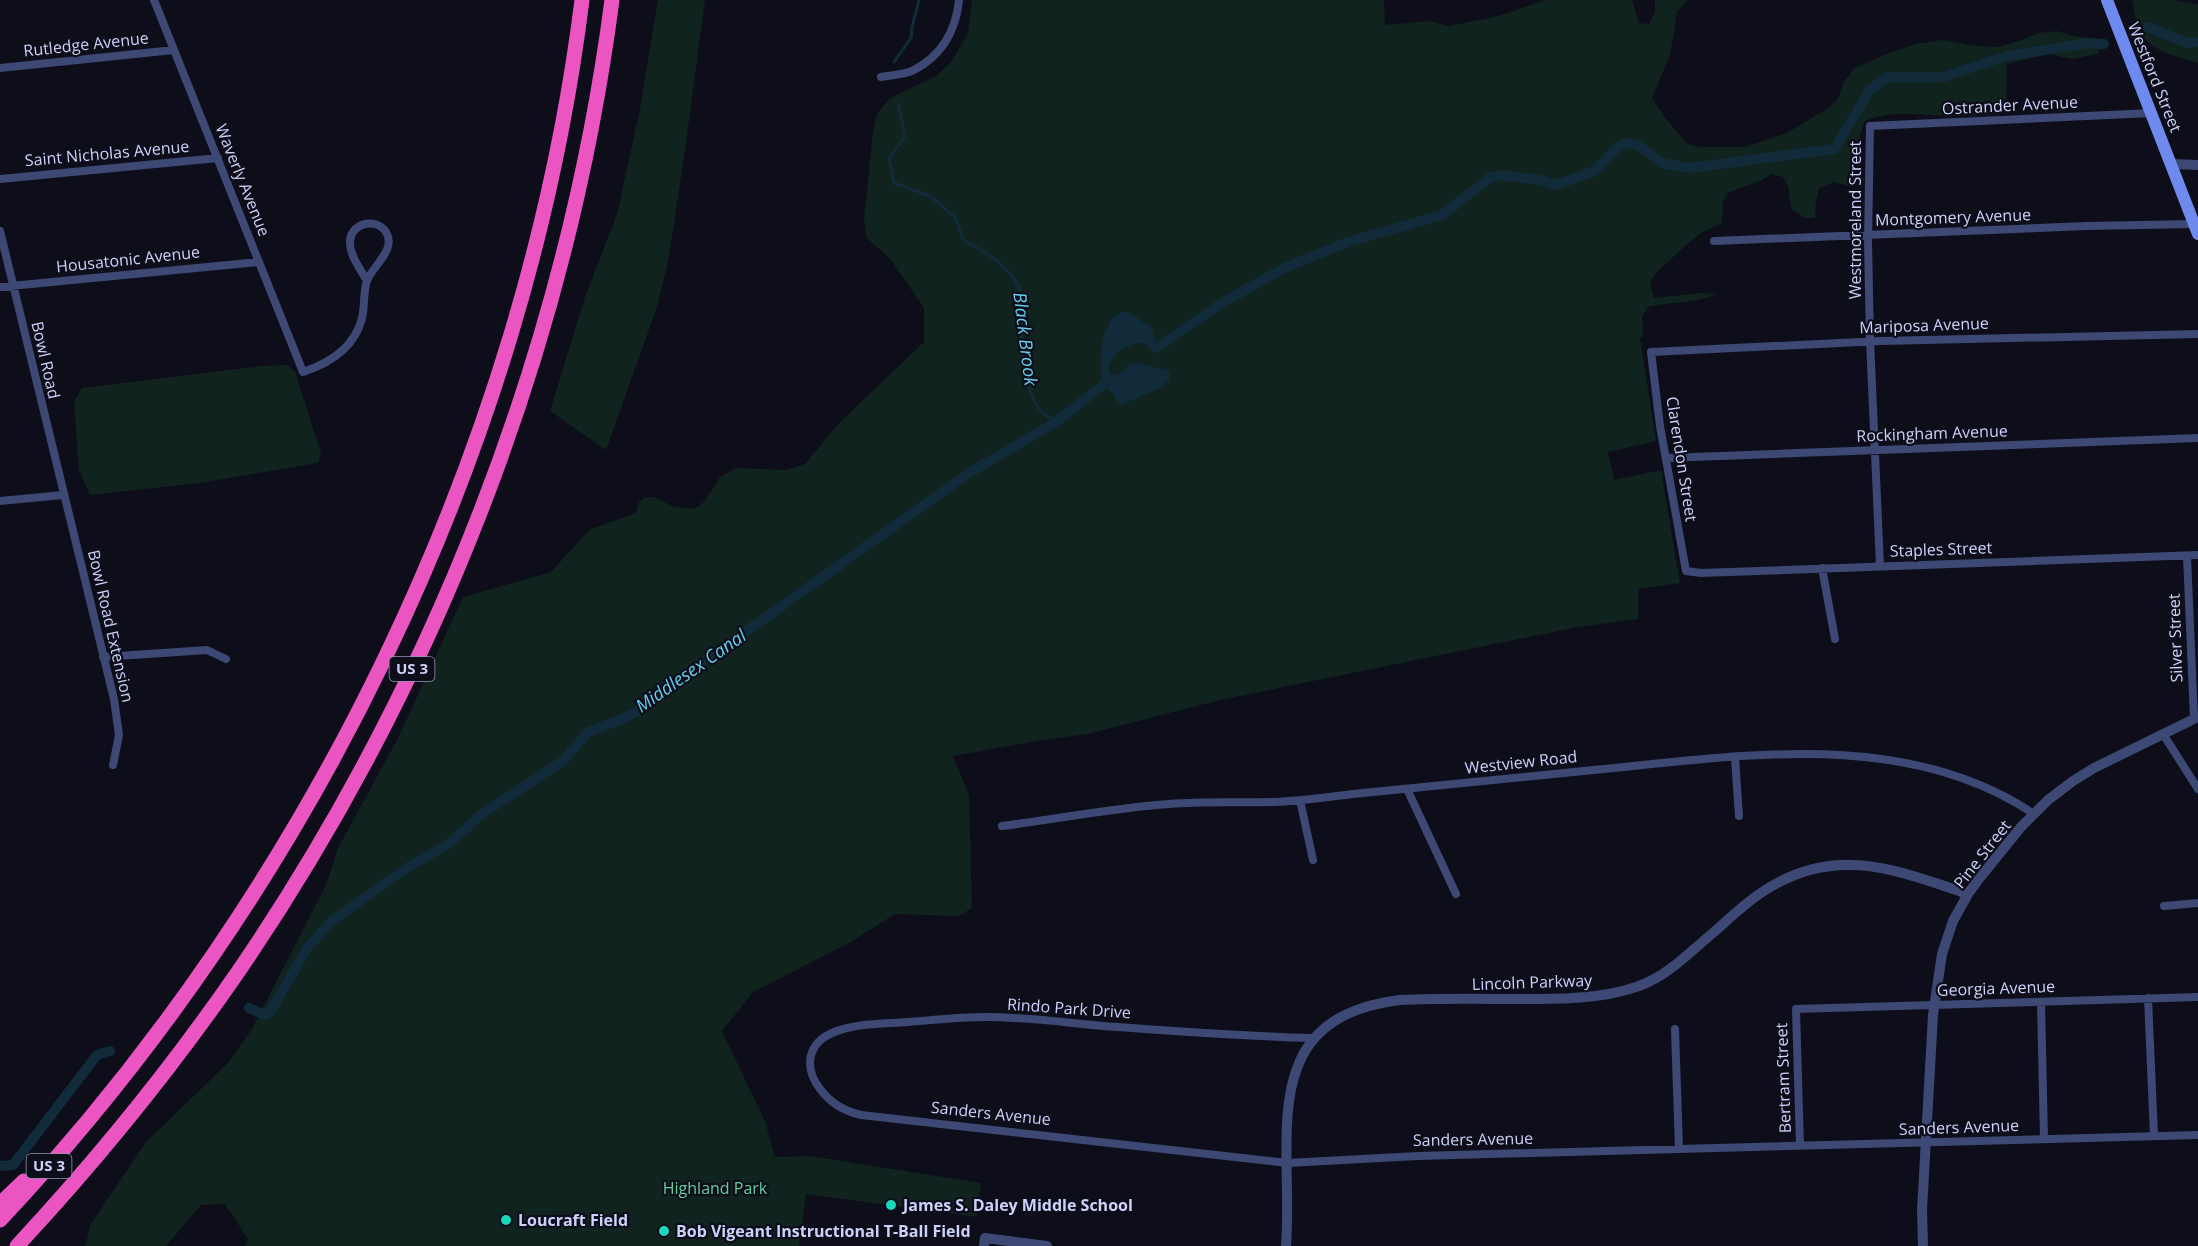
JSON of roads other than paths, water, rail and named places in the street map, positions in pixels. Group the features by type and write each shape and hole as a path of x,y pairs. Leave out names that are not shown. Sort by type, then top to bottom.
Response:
{"highway":[{"name":"US 3","path":"0,1220 97,1110 184,997 234,924 276,858 351,724 398,629 427,564 478,430 512,328 555,156 582,0"},
{"name":"US 3","path":"17,1246 86,1169 154,1086 239,970 333,818 416,660 474,528 511,428 532,360 578,188 612,0"},
{"path":"0,1204 97,1110"}],"main road":[{"name":"Westford Street","path":"2107,0 2196,229"}],"street":[{"name":"Waverly Avenue","path":"154,0 303,372 329,361 350,344 362,319 367,281"},
{"path":"881,77 913,71 943,46 954,29 958,0"},
{"name":"Rutledge Avenue","path":"0,68 174,50"},
{"name":"Ostrander Avenue","path":"1870,126 2152,113"},
{"name":"Westmoreland Street","path":"1870,126 1868,235 1870,341 1880,566"},
{"name":"Saint Nicholas Avenue","path":"0,179 218,158"},
{"path":"2172,164 2198,165"},
{"path":"372,223 380,226 386,232 388,244 386,252 367,281 352,251 350,239 353,231 360,225 372,223"},
{"name":"Montgomery Avenue","path":"1714,241 1788,240 1868,235 2196,229"},
{"name":"Bowl Road","path":"0,231 63,495"},
{"name":"Housatonic Avenue","path":"0,287 259,262"},
{"name":"Mariposa Avenue","path":"1651,352 1870,341 2198,334"},
{"name":"Clarendon Street","path":"1651,352 1660,426 1686,571"},
{"name":"Rockingham Avenue","path":"1667,458 2198,438"},
{"path":"0,501 63,495"},
{"name":"Bowl Road Extension","path":"63,495 91,600 118,722 119,735 113,765"},
{"name":"Staples Street","path":"1686,571 1701,573 2198,555"},
{"name":"Silver Street","path":"2187,556 2196,718"},
{"path":"1822,568 1836,639"},
{"path":"103,657 207,651 226,659"},
{"name":"Pine Street","path":"1923,1246 1922,1210 1934,1005 1942,954 1953,921 1968,894 2048,800 2073,781 2196,718"},
{"path":"2163,734 2198,789"},
{"name":"Westview Road","path":"1002,826 1169,804 1276,802 1794,753 1856,756 1933,769 1989,787 2010,797 2034,814"},
{"path":"1735,758 1739,816"},
{"path":"1407,789 1456,894"},
{"path":"1300,800 1312,860"},
{"name":"Lincoln Parkway","path":"1286,1246 1286,1120 1291,1088 1298,1064 1313,1038 1329,1024 1349,1012 1388,1002 1414,999 1557,999 1638,987 1671,969 1767,889 1801,873 1833,865 1875,866 1968,894"},
{"path":"2164,906 2198,903"},
{"name":"Georgia Avenue","path":"1796,1010 2198,997"},
{"path":"2148,998 2154,1136"},
{"path":"2041,1002 2044,1139"},
{"name":"Bertram Street","path":"1796,1010 1800,1146"},
{"name":"Rindo Park Drive","path":"825,1037 853,1028 987,1017 1244,1036 1313,1038"},
{"path":"1675,1029 1680,1149"},
{"name":"Sanders Avenue","path":"825,1037 812,1050 809,1061 811,1072 826,1097 848,1112 1287,1163 1378,1157 2198,1135"},
{"path":"984,1242 1047,1246"}],"water":[{"path":"1122,312 1128,312 1151,327 1156,343 1165,347 1154,354 1145,343 1127,347 1117,353 1110,363 1108,369 1111,374 1117,375 1129,365 1137,363 1167,370 1170,374 1163,387 1120,404 1104,386 1101,356 1109,324"}],"waterway":[{"name":"Black Brook","path":"894,62 911,38 919,0"},
{"path":"2148,27 2187,43 2198,42"},
{"path":"1161,345 1222,303 1284,268 1348,242 1442,215 1491,177 1502,175 1540,180 1556,185 1595,171 1619,146 1628,143 1638,145 1662,163 1690,168 1834,149 1870,90 1887,77 1943,77 2007,56 2089,43 2104,44"},
{"name":"Black Brook","path":"898,104 905,136 889,159 894,183 930,196 956,218 963,240 995,259 1014,279 1019,287 1022,349 1027,381 1038,407 1056,422"},
{"name":"Middlesex Canal","path":"249,1008 265,1015 270,1012 308,947 333,920 407,868 450,843 483,813 563,761 588,732 639,710 969,473 1056,422 1103,385"},
{"name":"Middlesex Canal","path":"0,1166 13,1165 97,1055 110,1051"}],"place":[{"name":"James S. Daley Middle School","path":"891,1205"},
{"name":"Loucraft Field","path":"506,1220"},
{"name":"Bob Vigeant Instructional T-Ball Field","path":"664,1231"}],"park label":[{"name":"Highland Park","path":"715,1188"}]}
